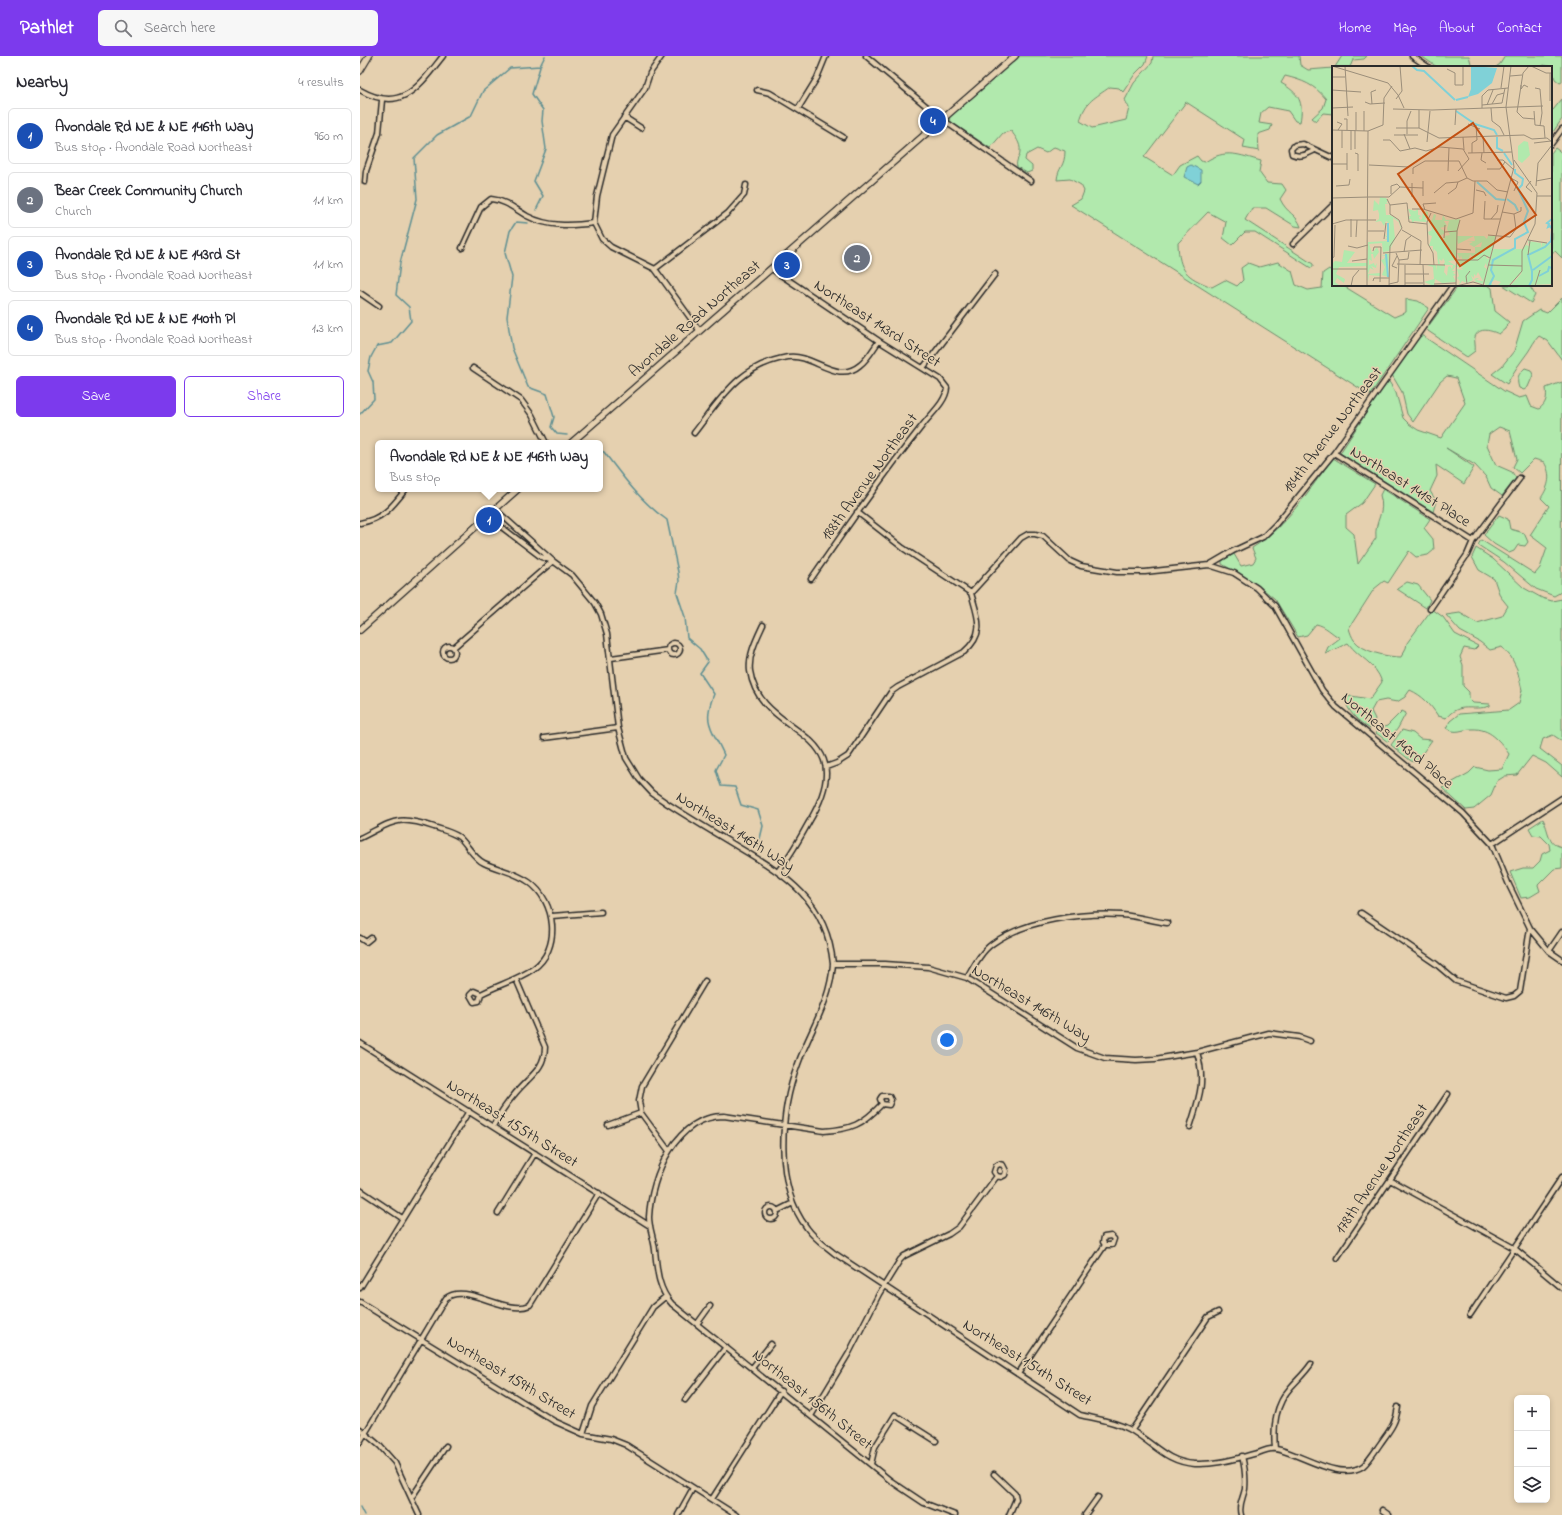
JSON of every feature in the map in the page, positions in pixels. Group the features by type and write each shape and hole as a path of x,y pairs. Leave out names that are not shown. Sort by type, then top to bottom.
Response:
{"main road":[{"path":"360,71 369,56"},
{"name":"Avondale Road Northeast","path":"574,440 1015,56"},
{"path":"360,630 515,492"}],"street":[{"path":"360,90 382,100 398,98 414,91 427,79 443,56"},
{"path":"662,56 650,73 645,88 612,136 597,196 594,223 598,232 611,247 655,269 699,330"},
{"path":"798,109 817,78 826,56"},
{"path":"866,56 942,120 1032,181"},
{"path":"1412,56 1427,66"},
{"path":"757,90 770,93 843,137"},
{"path":"365,182 366,171 379,132 382,100"},
{"path":"624,117 641,128"},
{"path":"1552,143 1562,129"},
{"path":"1315,150 1303,156 1297,156 1292,154 1291,149 1295,144 1303,144 1332,158"},
{"path":"655,269 728,212 744,195 746,185"},
{"path":"462,248 481,207 491,199 498,199 528,217 546,223 568,226 594,223"},
{"path":"1293,244 1332,206"},
{"name":"Northeast 143rd Street","path":"772,269 879,341 940,379 947,388"},
{"path":"923,368 996,274"},
{"name":"184th Avenue Northeast","path":"1209,565 1232,551 1263,537 1276,524 1334,453 1452,286"},
{"path":"360,293 380,306"},
{"path":"694,433 733,383 760,366 789,357 800,357 832,370 843,372 860,366 879,341"},
{"path":"473,368 521,400 532,415 544,440"},
{"name":"188th Avenue Northeast","path":"811,579 857,512 939,405 947,388"},
{"name":"Northeast 141st Place","path":"1334,453 1473,541"},
{"path":"1430,608 1466,555 1473,541 1520,478"},
{"path":"360,523 373,521 381,516 393,506 404,492"},
{"name":"Northeast 146th Way","path":"495,509 553,561 572,575 595,603 601,614 607,634 618,728 626,758 639,779 652,792 668,804 778,871 795,884 807,898 828,938 833,964 885,964 928,967 967,978 1077,1048 1105,1058 1136,1060 1155,1059 1197,1052 1269,1033 1299,1037 1310,1041"},
{"path":"826,767 848,756 891,692 898,686 964,652 977,639 979,631 979,622 971,594 903,548 857,512"},
{"path":"487,516 541,558 553,561"},
{"name":"Northeast 143rd Place","path":"971,594 1021,538 1028,534 1043,536 1070,561 1081,566 1145,572 1209,565 1234,573 1257,588 1275,606 1322,690 1336,707 1463,813 1492,844 1509,885 1530,928 1549,951 1562,960"},
{"path":"454,647 553,561"},
{"path":"763,625 755,642 751,657 750,671 754,685 766,706 809,738 821,754 826,767 826,784 819,807 778,871"},
{"path":"610,658 668,650"},
{"path":"544,738 618,728"},
{"path":"1492,844 1562,798"},
{"path":"360,838 394,820 410,820 431,826 458,836 480,861 513,873 531,883 546,902 552,916 552,934 549,948 544,957 533,969 481,994"},
{"path":"552,916 601,912"},
{"path":"1361,913 1436,964 1456,981 1506,998 1517,994 1520,990 1530,928"},
{"path":"967,978 978,960 991,944 1004,936 1030,926 1086,915 1124,915 1167,923"},
{"path":"1549,951 1562,932"},
{"path":"360,938 366,942 371,938"},
{"name":"Northeast 154th Street","path":"833,964 827,998 806,1045 792,1083 783,1125 784,1158 793,1203 807,1228 817,1240 834,1253 1080,1415 1118,1423 1132,1430 1157,1450 1172,1459 1195,1464 1218,1463 1275,1449"},
{"path":"493,1126 515,1093 539,1068 545,1056 545,1047 516,978"},
{"path":"669,1151 641,1113 638,1101 642,1086 705,981"},
{"name":"Northeast 155th Street","path":"360,1043 600,1193 650,1226"},
{"path":"1190,1127 1200,1098 1202,1084 1202,1069 1197,1052"},
{"name":"178th Avenue Northeast","path":"1337,1258 1448,1094"},
{"name":"Northeast 156th Street","path":"882,1104 865,1121 853,1127 824,1131 746,1119 714,1116 703,1119 669,1151 663,1160 655,1179 649,1217 650,1226 662,1291 665,1297 909,1495 937,1509 955,1515"},
{"path":"360,1288 469,1111"},
{"path":"608,1125 641,1113"},
{"path":"498,1213 535,1152"},
{"path":"811,1416 850,1353 884,1285 904,1256 950,1234 959,1227 997,1176"},
{"path":"1470,1315 1562,1177"},
{"path":"1390,1180 1514,1248 1562,1288"},
{"path":"360,1190 402,1218"},
{"path":"360,1442 446,1298 456,1293 518,1308 530,1305 600,1193"},
{"path":"777,1211 793,1203"},
{"path":"1018,1374 1105,1245"},
{"path":"583,1434 592,1406 653,1307 665,1297"},
{"name":"Northeast 159th Street","path":"360,1302 554,1422 583,1434 611,1439 626,1445 736,1515"},
{"path":"697,1324 710,1306"},
{"path":"1132,1430 1208,1317 1218,1312"},
{"path":"752,1368 771,1344"},
{"path":"685,1400 726,1347"},
{"path":"1311,1364 1305,1373 1290,1388 1277,1410 1274,1431 1275,1449 1330,1468 1349,1471 1363,1466 1374,1453 1397,1419 1398,1407"},
{"path":"712,1499 781,1391"},
{"path":"871,1464 875,1447 895,1415 936,1441"},
{"path":"360,1429 380,1446 392,1459 412,1497 419,1515"},
{"path":"412,1497 446,1446"},
{"path":"1241,1515 1240,1505 1245,1491 1246,1474 1242,1456"},
{"path":"994,1474 1016,1494 1016,1499 1009,1515"},
{"path":"678,1515 693,1488"},
{"path":"1085,1515 1098,1497"},
{"path":"1382,1510 1388,1515"}],"green space":[{"path":"1020,56 1148,56 1145,64 1135,74 1123,92 1119,88 1110,87 1095,97 1088,104 1080,121 1092,128 1126,120 1129,108 1125,100 1134,83 1152,63 1153,56 1299,56 1300,65 1308,70 1332,68 1332,114 1323,113 1316,121 1312,118 1323,108 1326,99 1322,94 1308,84 1285,76 1281,83 1292,90 1299,99 1301,109 1300,122 1295,121 1288,111 1268,107 1261,113 1259,123 1272,125 1270,130 1258,134 1259,151 1243,148 1245,140 1186,102 1144,157 1173,175 1180,165 1197,156 1201,161 1205,162 1220,155 1226,154 1239,155 1261,161 1259,172 1267,183 1282,184 1286,190 1280,199 1286,208 1297,219 1301,227 1295,226 1266,208 1252,208 1245,220 1313,264 1313,267 1311,268 1255,232 1245,232 1232,245 1223,238 1226,222 1208,212 1178,243 1182,267 1196,280 1212,287 1225,280 1237,286 1243,280 1241,268 1248,263 1259,267 1278,262 1292,271 1296,285 1308,290 1322,288 1323,273 1329,269 1332,271 1332,286 1344,286 1394,317 1406,312 1406,299 1418,301 1429,308 1370,395 1071,205 1081,199 1084,191 1081,185 1070,179 1057,180 1064,160 1065,151 1054,147 1046,153 1037,149 1026,155 1025,160 1032,166 1032,171 1027,173 1017,167 1020,146 1011,131 1003,133 990,148 950,121 949,117"},
{"path":"1342,56 1367,56 1364,59 1353,60 1350,66 1336,66"},
{"path":"1421,56 1469,56 1472,66 1436,66"},
{"path":"1505,56 1562,56 1562,82 1560,83 1555,79 1552,66 1497,66"},
{"path":"1562,99 1562,119 1552,134 1552,110"},
{"path":"1555,148 1562,153 1562,258 1555,251 1552,252 1552,152"},
{"path":"1458,286 1489,286 1492,288 1495,311 1509,322 1505,329 1499,334 1486,330 1479,331 1475,337 1475,351 1467,357 1428,331 1427,328"},
{"path":"1505,286 1530,286 1535,295 1531,303"},
{"path":"1562,298 1562,360 1548,341 1539,336 1507,384 1492,374 1502,366 1514,351 1523,321 1539,310 1547,313"},
{"path":"1419,336 1423,336 1504,391 1519,398 1527,396 1531,406 1539,409 1546,400 1546,388 1562,382 1561,592 1554,596 1536,589 1504,562 1478,545 1481,540 1535,574 1540,568 1547,548 1530,535 1549,506 1541,498 1548,485 1548,471 1544,462 1534,459 1520,473 1513,467 1517,459 1510,431 1499,427 1489,434 1487,445 1496,465 1512,472 1516,478 1502,496 1491,488 1486,477 1475,465 1446,448 1474,467 1464,484 1436,465 1437,476 1430,491 1436,501 1433,512 1340,453 1388,380 1396,393 1403,418 1418,430 1441,438 1465,403 1456,378 1447,376 1440,382 1413,422 1407,414 1402,392 1392,375"},
{"path":"1525,368 1531,370 1533,375 1528,387 1524,390 1519,388 1518,379 1519,375"},
{"path":"1333,458 1375,484 1362,503 1346,515 1346,527 1354,534 1358,564 1376,538 1377,526 1382,507 1380,495 1383,489 1430,519 1424,528 1433,539 1434,550 1428,555 1416,557 1409,551 1388,583 1384,581 1374,589 1349,628 1354,640 1369,651 1389,656 1401,657 1407,643 1432,609 1443,617 1455,634 1478,646 1474,650 1464,648 1460,657 1463,665 1463,686 1469,692 1469,699 1473,703 1490,704 1490,706 1484,708 1461,708 1451,713 1446,718 1438,716 1426,701 1410,690 1405,697 1397,702 1386,700 1376,702 1371,711 1375,719 1370,729 1354,716 1348,708 1345,698 1351,696 1370,699 1382,682 1379,675 1371,665 1348,643 1325,654 1328,647 1340,638 1320,625 1316,624 1307,635 1298,637 1275,599 1258,585 1222,564 1222,561 1234,554 1241,566 1253,563 1256,558 1252,548 1276,530 1286,519"},
{"path":"1499,515 1508,519 1510,529 1524,533 1528,542 1525,546 1518,545 1514,551 1509,553 1494,544 1484,535"},
{"path":"1476,548 1493,559 1524,588 1542,598 1552,601 1562,599 1562,741 1553,735 1543,739 1540,749 1562,766 1562,777 1546,763 1532,756 1517,775 1505,776 1497,781 1491,795 1474,809 1466,810 1442,788 1469,773 1475,767 1488,770 1502,769 1509,754 1502,744 1489,733 1478,729 1453,731 1446,728 1450,721 1459,714 1509,710 1519,703 1522,690 1517,669 1511,657 1502,647 1490,650 1480,642 1460,631 1446,615 1460,613 1477,623 1502,616 1508,606 1500,596 1494,579 1479,570 1472,557"},
{"path":"1407,582 1418,585 1430,600 1426,608 1397,589"},
{"path":"1402,711 1406,713 1388,742 1376,733 1378,729 1387,726"},
{"path":"1402,730 1413,733 1420,739 1432,740 1416,762 1411,761 1391,745"},
{"path":"1543,819 1551,840 1562,847 1562,868 1554,869 1538,885 1540,891 1530,897 1521,898 1510,872 1523,868 1533,868 1540,861 1542,854 1550,850 1549,844 1541,836 1533,835 1529,828"}],"water":[{"path":"1191,165 1201,170 1201,181 1198,184 1184,177 1187,167"}],"waterway":[{"path":"360,414 374,399 373,382 368,371 371,357 377,346 392,343 411,321 409,307 396,295 400,263 417,199 414,158 437,135 471,116 483,91 510,68 540,66 545,56"},
{"path":"536,210 543,196 534,181 546,149 542,121 543,110 532,94 540,67"},
{"path":"528,223 516,222 510,231 505,253 512,277 507,317 512,348 528,387 547,394 554,417 551,427 557,434 567,435"},
{"path":"603,452 625,480 649,505 667,520 678,572 679,581 677,593 685,617 687,638 700,649 708,662 700,673 714,694 710,704 709,719 712,731 724,755 716,770 721,786 735,787 741,805 758,810 763,826 758,847"},
{"path":"360,1507 364,1515"}],"place":[{"name":"Avondale Rd NE & NE 140th Pl","path":"933,121"},
{"name":"Bear Creek Community Church","path":"857,258"},
{"name":"Avondale Rd NE & NE 143rd St","path":"787,265"},
{"name":"Avondale Rd NE & NE 146th Way","path":"489,520"}]}
